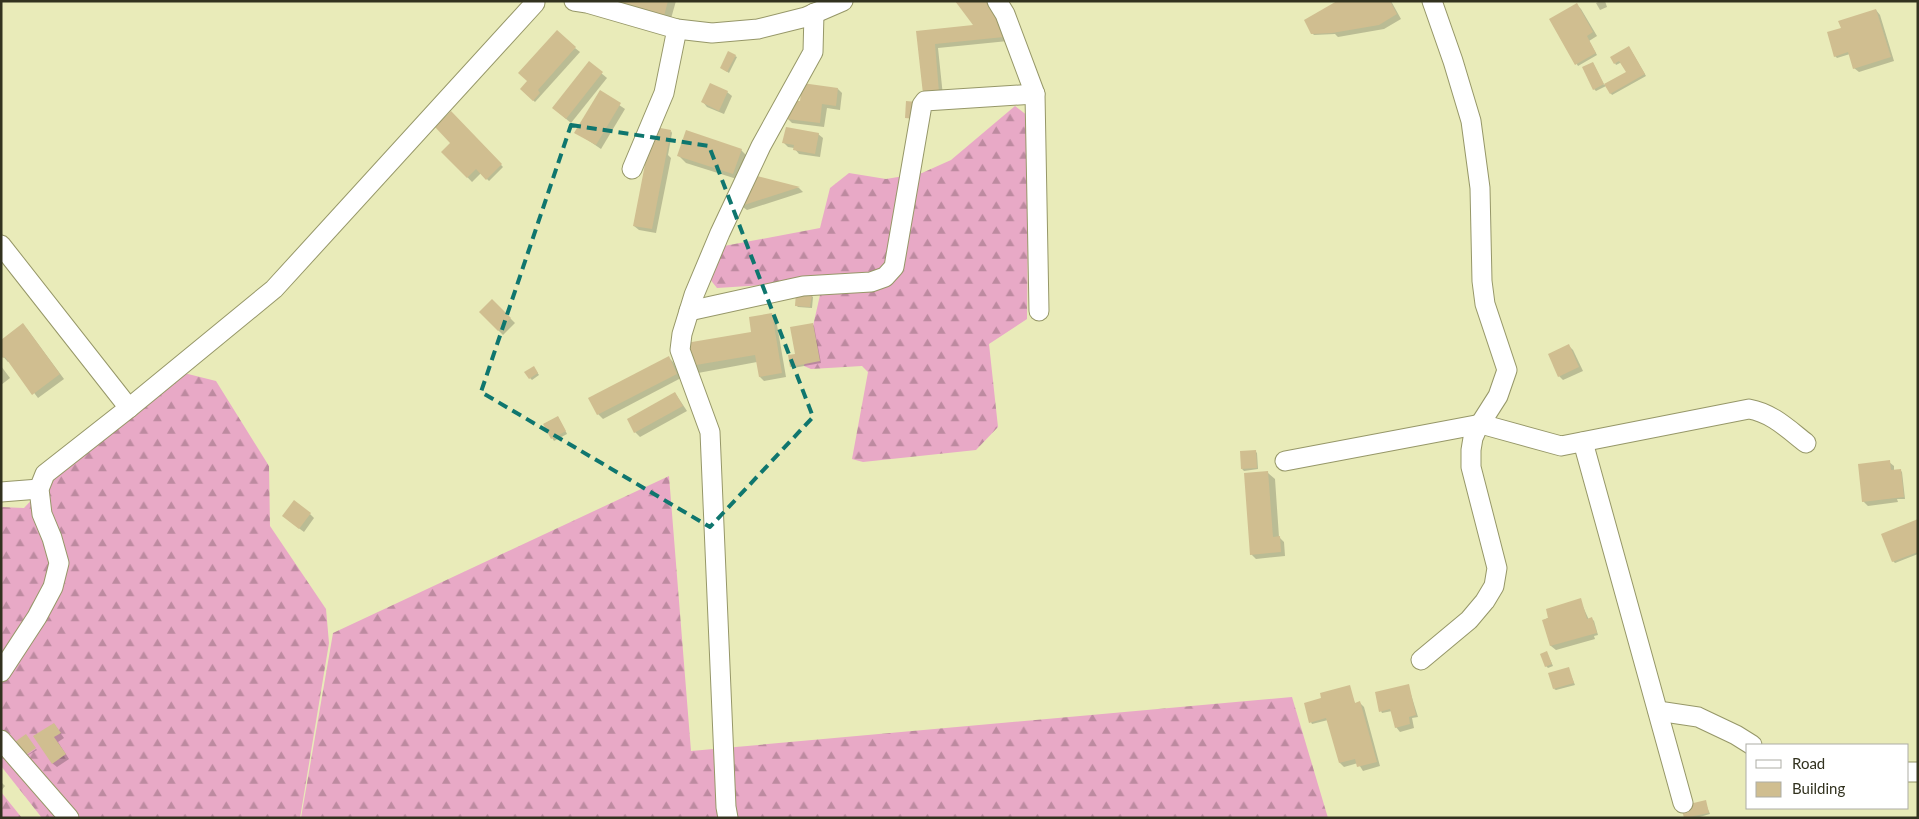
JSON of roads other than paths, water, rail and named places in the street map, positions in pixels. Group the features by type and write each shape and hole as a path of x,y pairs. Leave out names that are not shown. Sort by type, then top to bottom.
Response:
{"street":[{"path":"574,1 677,29 712,33 758,29 806,17 843,1"},
{"path":"997,1 1005,14 1035,94 1039,310"},
{"path":"1422,660 1469,620 1486,601 1494,586 1497,568 1470,467 1471,450 1473,438 1498,396 1507,370 1486,304 1482,281 1480,188 1470,121 1453,61 1432,1"},
{"path":"1,672 37,617 53,587 59,563 52,538 42,514 39,489 45,474 274,289 536,2"},
{"path":"728,818 710,432 680,350 682,334 694,295 724,224 761,146 814,52 814,13"},
{"path":"632,170 664,93 677,29"},
{"path":"690,311 803,286 871,282 885,278 894,268 922,105 925,101 1035,94"},
{"path":"1,245 129,408"},
{"path":"1286,461 1480,424 1561,446 1749,409 1761,411 1770,416 1806,443"},
{"path":"1583,442 1683,803"},
{"path":"1,492 39,489"},
{"path":"1658,711 1698,717 1750,744"},
{"path":"1,740 69,818"}]}
